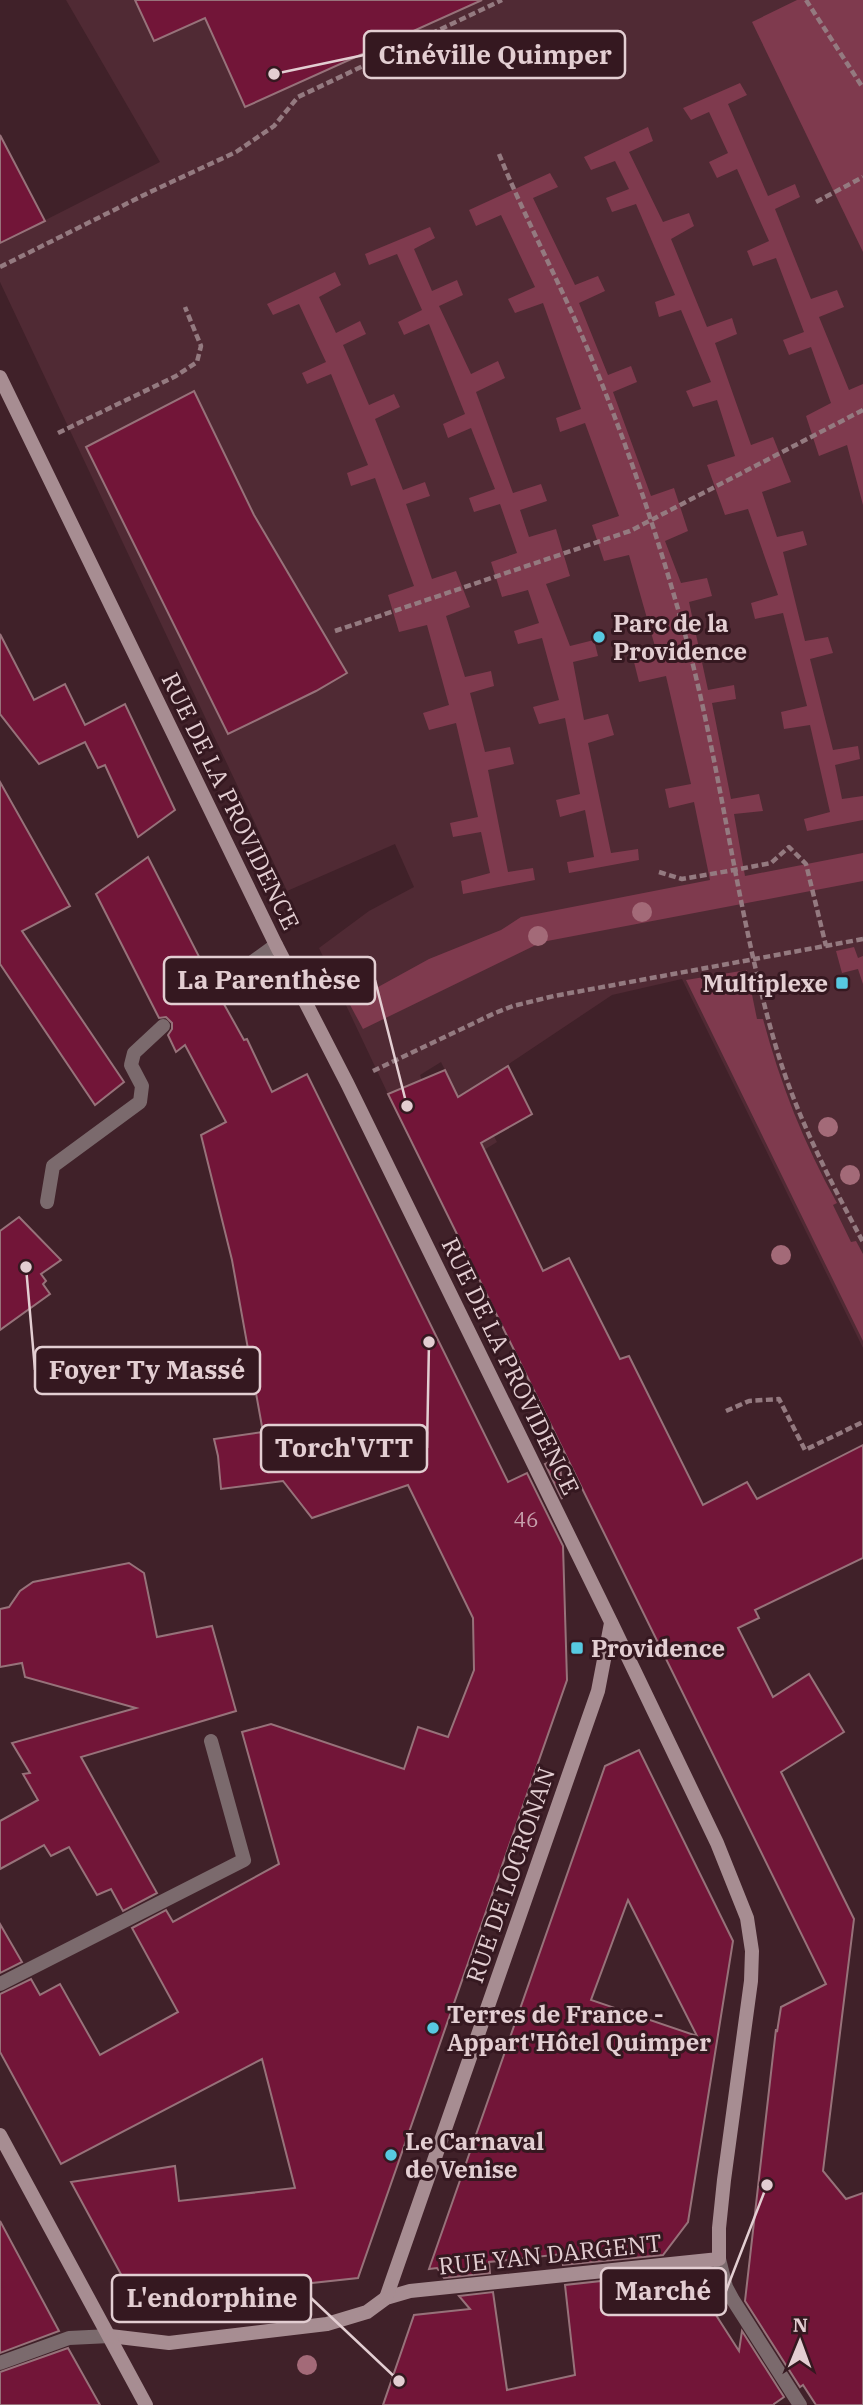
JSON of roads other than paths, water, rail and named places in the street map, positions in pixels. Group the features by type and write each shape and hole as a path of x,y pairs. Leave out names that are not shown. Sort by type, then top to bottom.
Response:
{"street":[{"name":"RUE DE LA PROVIDENCE","path":"0,377 276,945 347,1083 611,1622 739,1894 751,1935 752,1973 724,2180 719,2259 733,2300 800,2405"},
{"path":"215,989 276,945"},
{"path":"47,1202 53,1167 140,1102 142,1086 131,1065 134,1053 163,1026"},
{"name":"RUE DE LOCRONAN","path":"386,2298 598,1691 611,1622"},
{"path":"0,1984 244,1860 211,1741"},
{"path":"0,2135 146,2405"},
{"name":"RUE YAN DARGENT","path":"110,2336 169,2343 327,2324 367,2312 386,2298 410,2291 719,2259"},
{"path":"0,2363 69,2337 110,2336"}],"place":[{"name":"Cinéville Quimper","path":"274,74"},
{"name":"Parc de la Providence","path":"599,637"},
{"name":"Multiplexe","path":"842,983"},
{"name":"La Parenthèse","path":"407,1106"},
{"name":"Foyer Ty Massé","path":"26,1267"},
{"name":"Torch'VTT","path":"429,1342"},
{"name":"Providence","path":"577,1648"},
{"name":"Terres de France - Appart'Hôtel Quimper","path":"433,2028"},
{"name":"Le Carnaval de Venise","path":"391,2155"},
{"name":"Marché","path":"767,2185"},
{"name":"L'endorphine","path":"399,2381"}]}
